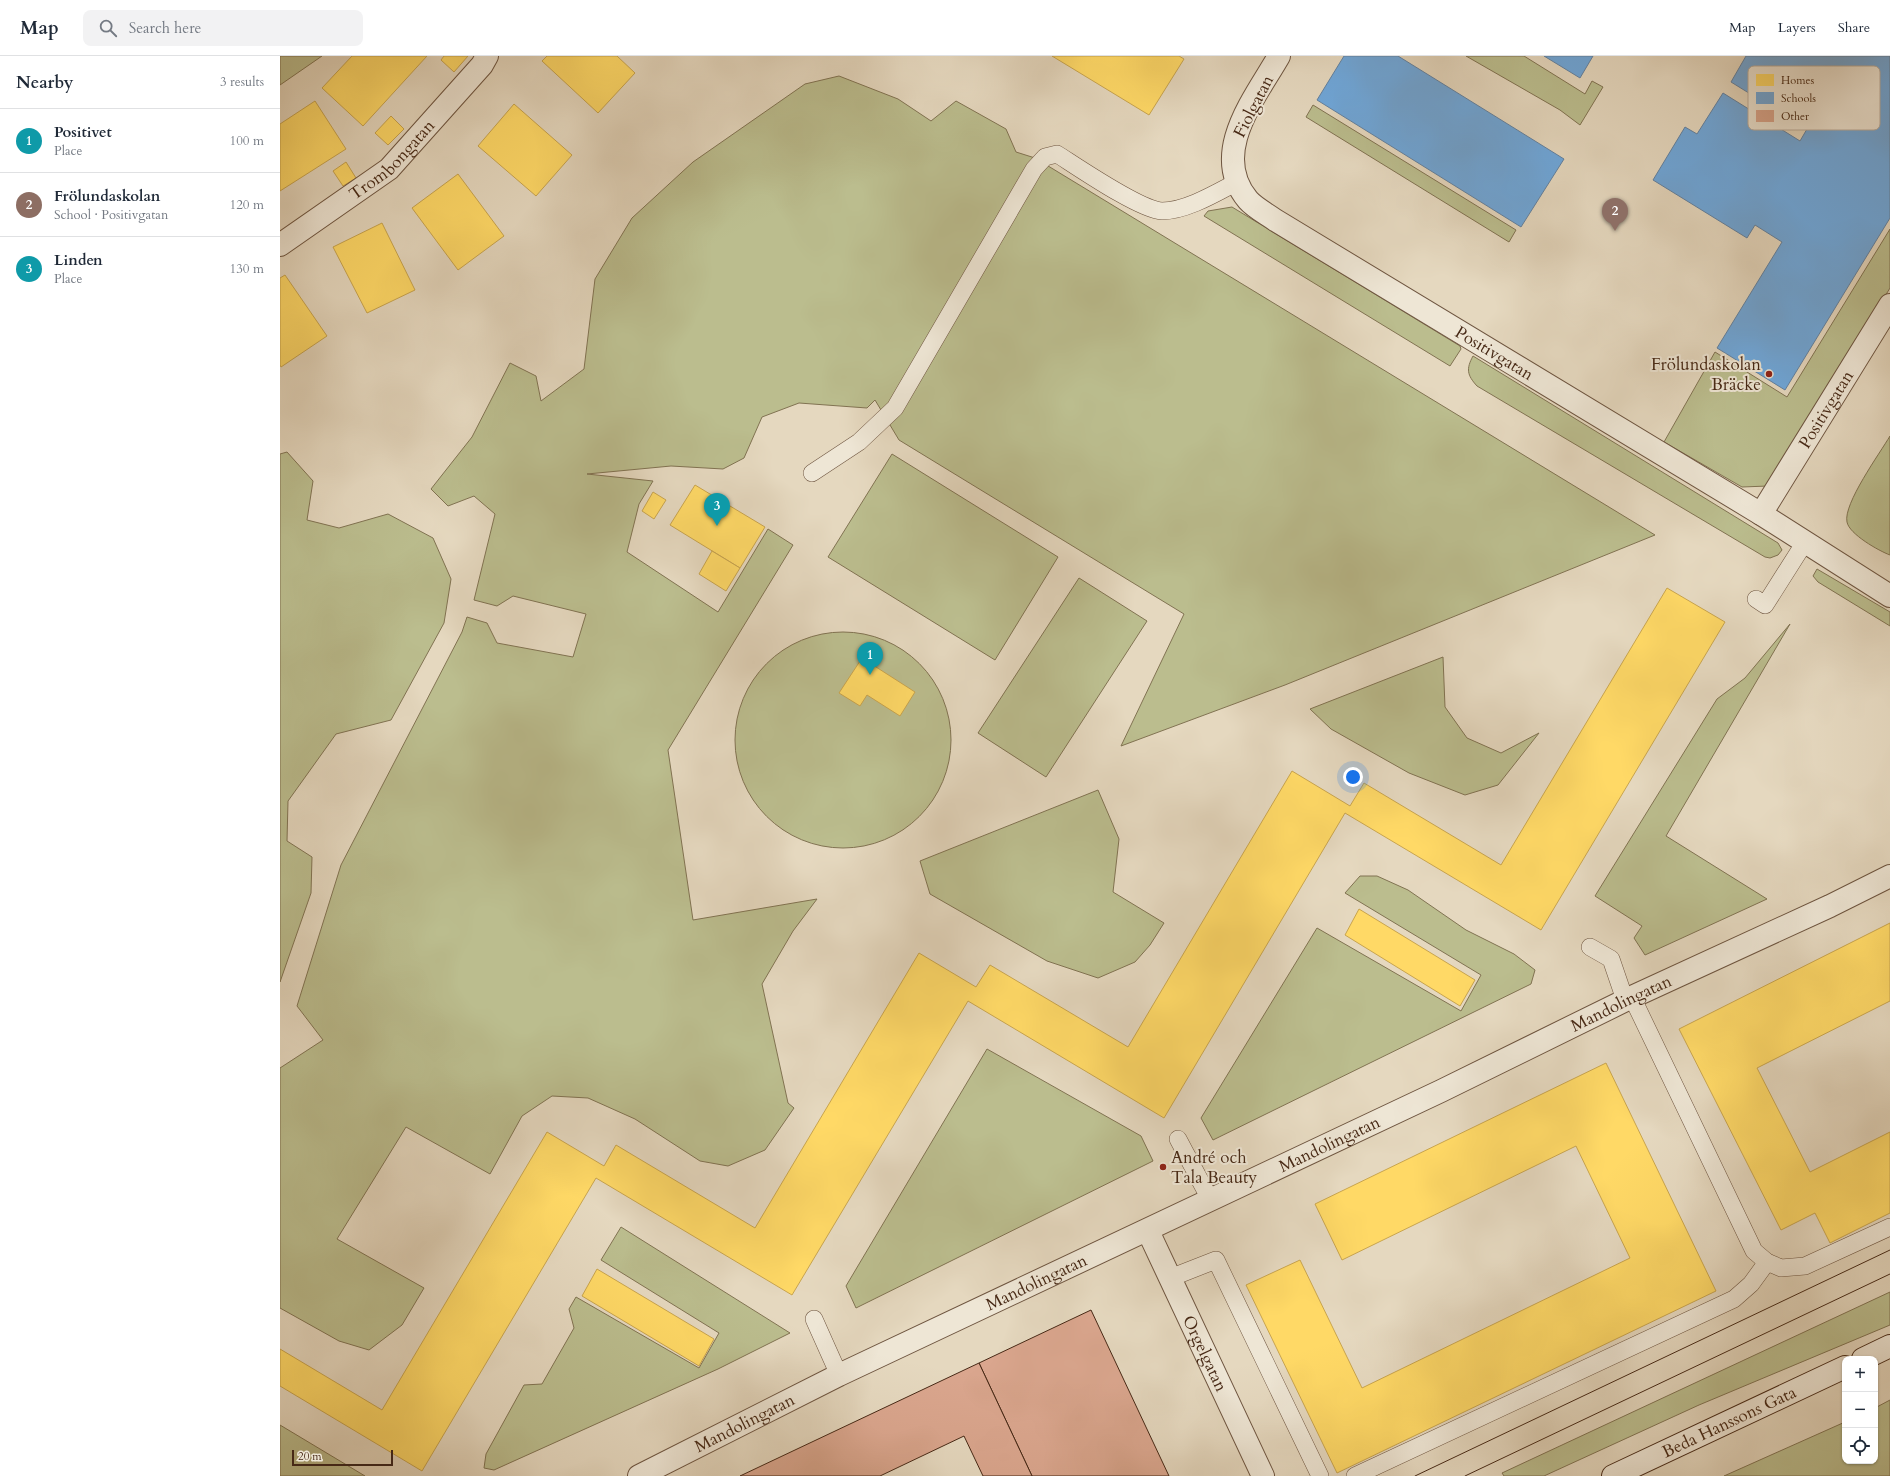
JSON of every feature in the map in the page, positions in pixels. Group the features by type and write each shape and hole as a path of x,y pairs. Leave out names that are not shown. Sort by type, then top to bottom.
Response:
{"street":[{"name":"Trombongatan","path":"280,245 389,169 482,64 487,56"},
{"name":"Fiolgatan","path":"1237,182 1232,158 1234,139 1242,120 1279,56"},
{"name":"Positivgatan","path":"1237,182 1249,201 1275,220 1761,514 1890,596"},
{"name":"Positivgatan","path":"1761,514 1890,305"},
{"name":"Mandolingatan","path":"645,1475 839,1375 1441,1092 1628,999 1830,906 1890,876"},
{"name":"Orgelgatan","path":"1148,1230 1263,1476"},
{"path":"1869,1356 1890,1346"},
{"name":"Beda Hanssons Gata","path":"1612,1476 1842,1369"}],"lane":[{"path":"812,473 859,442 895,408 1034,169 1045,157 1057,154 1149,209 1163,211 1176,209 1203,199 1237,182"},
{"path":"1756,599 1765,605 1805,542"},
{"path":"1590,947 1611,959 1628,999 1754,1251 1767,1262 1781,1268 1805,1266 1890,1227"},
{"path":"1178,1139 1211,1201"},
{"path":"1170,1278 1216,1260 1320,1476"},
{"path":"1355,1476 1734,1299 1751,1284 1767,1262"},
{"path":"814,1319 839,1375"}],"green space":[{"path":"280,56 322,56 280,85"},
{"path":"1466,56 1524,56 1585,94 1592,81 1603,87 1580,125 1560,110"},
{"path":"839,76 898,99 931,121 956,101 1006,129 1016,152 1035,158 1655,535 1285,685 1121,746 1184,614 899,440 875,400 867,408 799,403 762,417 744,458 723,469 671,466 587,474 653,481 639,504 627,552 718,612 768,529 793,545 668,750 693,920 817,899 793,931 762,984 788,1103 794,1108 765,1150 728,1166 700,1161 635,1119 588,1098 552,1096 522,1116 490,1174 406,1127 337,1239 424,1288 402,1325 369,1350 339,1341 280,1308 280,1068 323,1040 297,1006 341,865 462,632 467,617 487,623 497,643 573,657 586,614 513,596 497,606 474,600 495,514 474,496 448,506 431,489 472,437 510,363 536,376 541,401 584,369 595,279 632,218 693,162 805,84"},
{"path":"1313,105 1516,230 1509,242 1306,117"},
{"path":"1232,207 1460,346 1461,349 1450,366 1204,216 1208,211"},
{"path":"1890,229 1890,288 1768,486 1742,487 1664,442 1715,352 1787,397"},
{"path":"1473,356 1778,543 1782,550 1778,555 1770,558 1765,557 1477,386 1469,375 1469,365"},
{"path":"1890,436 1890,555 1872,546 1853,532 1847,522 1847,514 1856,491"},
{"path":"287,452 313,481 307,520 339,528 388,514 433,538 451,579 444,623 391,720 336,734 288,801 287,841 312,857 311,893 280,982 280,454"},
{"path":"892,454 1058,557 995,660 828,557"},
{"path":"1817,569 1890,612 1890,626 1818,582 1813,576"},
{"path":"1079,578 1147,621 1046,777 978,733"},
{"path":"1790,624 1666,836 1767,899 1645,955 1634,938 1642,926 1595,896 1717,699 1745,678"},
{"path":"843,632 864,634 884,640 903,650 919,664 933,680 943,699 949,719 951,740 949,761 943,781 933,800 919,816 903,830 884,840 864,846 843,848 822,846 802,840 783,830 767,816 753,800 743,781 737,761 735,740 737,719 743,699 753,680 767,664 783,650 802,640 822,634"},
{"path":"1443,657 1445,707 1467,738 1501,753 1539,733 1498,785 1465,795 1409,773 1331,729 1310,709"},
{"path":"1098,790 1119,839 1113,892 1164,923 1150,945 1135,962 1098,978 1047,961 930,894 920,861"},
{"path":"1360,876 1377,876 1408,890 1466,930 1514,954 1535,970 1531,984 1213,1140 1201,1118 1317,928 1461,1011 1481,975 1345,893"},
{"path":"987,1049 1141,1136 1153,1161 856,1308 846,1286"},
{"path":"621,1227 790,1333 718,1369 494,1470 484,1468 486,1454 524,1385 542,1384 574,1328 569,1309 576,1297 699,1368 719,1333 601,1260"},
{"path":"1890,1292 1890,1325 1699,1405 1544,1476 1504,1476 1502,1473"},
{"path":"1890,1400 1890,1476 1724,1476 1842,1423 1842,1464 1878,1464 1878,1406"},
{"path":"280,1425 365,1476 280,1476"}],"building: Homes":[{"path":"352,56 427,56 363,126 322,88"},
{"path":"444,56 468,56 454,72 441,60"},
{"path":"547,56 617,56 635,73 598,113 542,61"},
{"path":"1052,56 1179,56 1184,59 1149,115"},
{"path":"315,101 346,149 280,191 280,124"},
{"path":"514,104 572,155 536,196 478,146"},
{"path":"391,116 404,129 388,145 375,133"},
{"path":"346,162 356,178 343,186 333,171"},
{"path":"458,174 504,236 458,270 412,208"},
{"path":"382,223 415,290 367,313 333,247"},
{"path":"285,275 327,336 281,367 280,278"},
{"path":"695,485 765,527 740,568 670,525"},
{"path":"653,492 666,500 654,519 642,511"},
{"path":"712,551 740,568 726,591 699,574"},
{"path":"1667,588 1725,622 1541,930 1345,813 1164,1118 968,1001 792,1295 596,1178 422,1471 280,1386 280,1349 382,1410 547,1132 604,1166 616,1145 755,1228 919,953 976,987 990,965 1128,1047 1292,771 1350,806 1364,783 1501,865"},
{"path":"862,658 915,692 900,716 867,695 860,706 839,693"},
{"path":"1359,909 1475,980 1460,1006 1345,935"},
{"path":"1890,923 1890,1001 1757,1068 1810,1172 1890,1132 1890,1213 1830,1243 1815,1213 1781,1230 1679,1029"},
{"path":"1606,1063 1716,1291 1337,1473 1246,1285 1300,1260 1362,1388 1630,1258 1576,1146 1342,1260 1315,1204"},
{"path":"597,1269 714,1339 699,1366 582,1296"}],"building: Schools":[{"path":"1344,56 1398,56 1564,159 1521,227 1317,100"},
{"path":"1544,56 1593,56 1580,78"},
{"path":"1746,56 1890,56 1890,218 1785,390 1717,348 1782,242 1755,225 1747,238 1653,180 1685,127 1697,134 1723,93 1748,109 1748,130 1782,130 1800,141 1806,130 1880,130 1880,66 1748,66 1748,93 1731,82"}],"building: Other":[{"path":"1091,1310 1169,1476 1032,1476 979,1363"},
{"path":"979,1363 1032,1476 983,1476 964,1436 880,1476 740,1476"}],"tram line":[{"path":"1415,1476 1890,1250"},
{"path":"1465,1476 1890,1274"}],"place":[{"name":"Frölundaskolan","path":"1615,231"},
{"name":"Frölundaskolan Bräcke","path":"1769,374"},
{"name":"Linden","path":"717,526"},
{"name":"Positivet","path":"870,675"},
{"name":"André och Tala Beauty","path":"1163,1167"}]}
